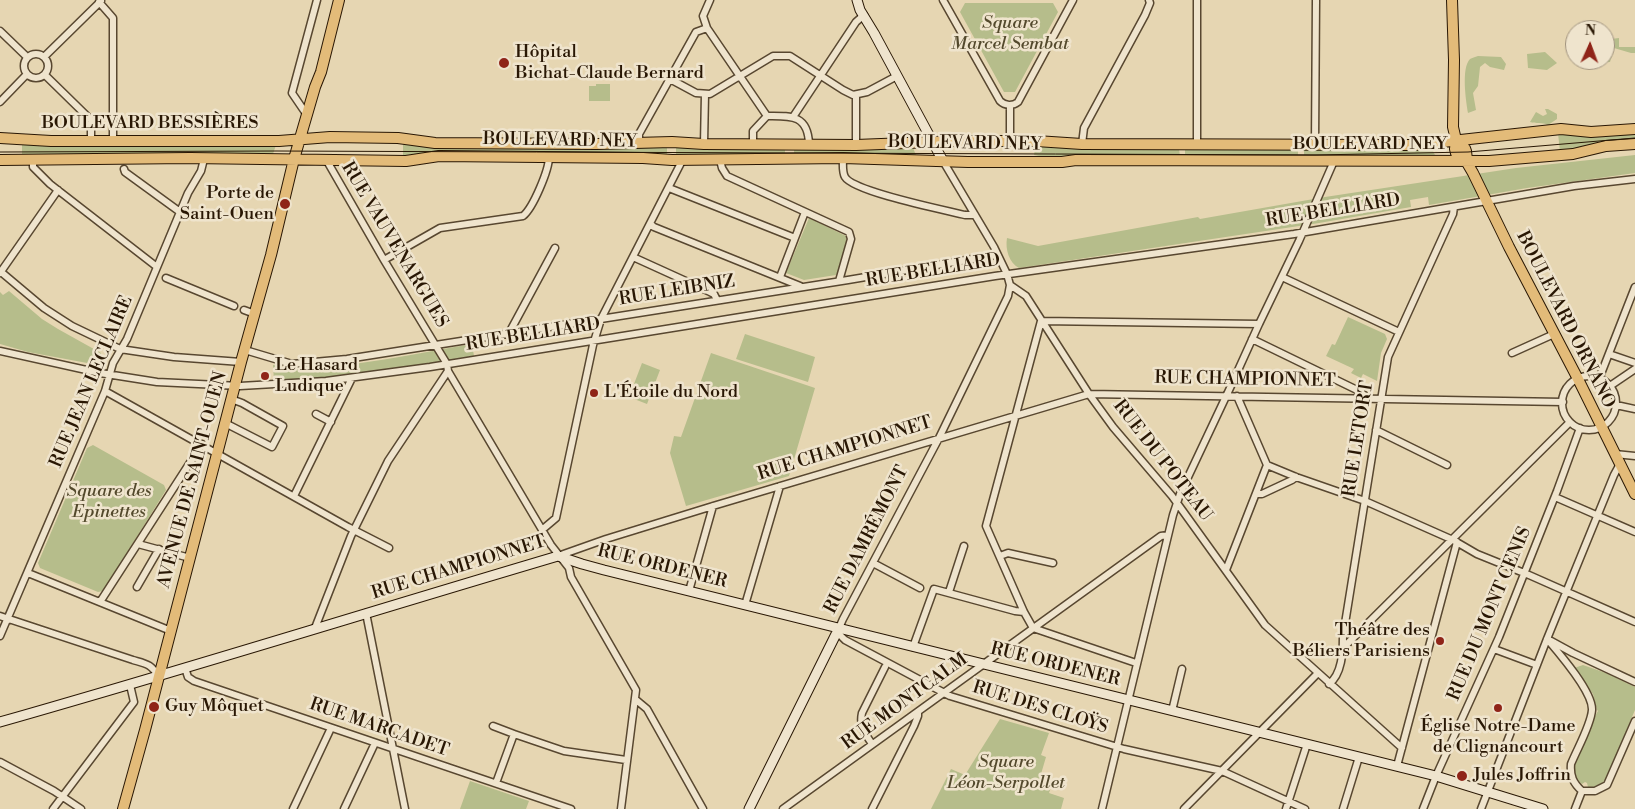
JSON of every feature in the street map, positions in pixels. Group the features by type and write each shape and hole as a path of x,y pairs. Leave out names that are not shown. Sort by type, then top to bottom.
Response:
{"main road":[{"name":"AVENUE DE SAINT-OUEN","path":"123,809 231,399 274,247 294,159 339,0"},
{"path":"857,0 943,161"},
{"path":"1452,0 1454,60 1453,127 1456,140"},
{"name":"BOULEVARD NEY","path":"300,139 323,137 398,138 445,143 672,142 704,144 856,144 1050,141 1082,144 1415,145 1561,129 1596,132 1635,129"},
{"name":"BOULEVARD BESSIÈRES","path":"0,138 52,141 279,141 300,139"},
{"name":"BOULEVARD ORNANO","path":"1456,140 1466,148 1468,152 1466,161 1635,494"},
{"name":"BOULEVARD NEY","path":"294,159 406,161 432,156 720,160 843,158 976,162 1062,162 1076,160 1490,161 1573,154 1606,146 1635,144"},
{"name":"BOULEVARD BESSIÈRES","path":"0,160 52,158 294,159"},
{"name":"RUE ORDENER","path":"558,556 582,564 689,591 1436,776 1543,809"},
{"name":"RUE CHAMPIONNET","path":"0,722 159,677 315,628 558,556"},
{"name":"RUE DAMRÉMONT","path":"749,809 839,628"}],"street":[{"path":"307,115 292,93 317,0"},
{"path":"710,0 703,16 707,28 766,116"},
{"path":"943,0 1000,101 1003,104 1010,105 1018,102 1074,0"},
{"path":"1082,144 1084,128 1145,15 1150,3 1149,0"},
{"path":"1197,0 1197,144"},
{"path":"1315,145 1316,0"},
{"path":"45,56 100,1 113,18 113,140"},
{"path":"794,116 856,22 864,15"},
{"path":"639,143 639,134 696,32 707,28"},
{"path":"0,31 27,57"},
{"path":"31,54 42,54 45,56 48,58 48,72 42,77 30,77 25,72 25,60 27,57 31,54"},
{"path":"670,79 696,93 705,94 718,90 772,56 790,56 845,92 856,95 867,92 898,76"},
{"path":"0,102 27,74"},
{"path":"45,75 91,120 91,140"},
{"path":"704,144 705,94"},
{"path":"856,95 856,144"},
{"path":"1010,105 1010,141"},
{"path":"753,144 753,131 766,116 794,116 801,121 808,132 809,144"},
{"path":"384,260 440,228 524,216 530,208 549,167 549,157"},
{"name":"RUE JEAN LECLAIRE","path":"0,636 105,391 113,362 127,340 188,193 201,171 204,158"},
{"path":"843,158 845,177 867,191 965,216 975,215"},
{"path":"542,529 556,518 594,340 601,319 683,159"},
{"path":"33,160 33,168 58,190 157,267"},
{"path":"720,160 726,176 849,232 851,236 839,281"},
{"name":"RUE VAUVENARGUES","path":"327,161 558,556 569,568 571,577 636,690 635,699 647,709 703,809"},
{"path":"943,161 994,247 996,255 1007,274 1010,285"},
{"path":"1102,809 1129,700 1136,662 1177,503 1334,161"},
{"path":"124,169 125,172 180,212"},
{"name":"RUE BELLIARD","path":"0,351 110,375 156,382 235,386 302,383 352,378 447,368 594,340 1007,274 1454,207 1574,186 1635,179"},
{"path":"668,188 795,238"},
{"path":"58,190 0,272 44,308 72,326 120,349 174,357 241,362"},
{"name":"RUE LETORT","path":"1329,684 1337,677 1343,648 1343,636 1388,357 1453,214 1454,207"},
{"path":"780,277 804,212"},
{"path":"650,224 801,287"},
{"path":"508,334 555,248"},
{"name":"RUE LEIBNIZ","path":"245,350 292,364 347,359 996,255"},
{"path":"633,257 714,294 717,300"},
{"path":"1282,277 1399,332"},
{"path":"166,278 234,306"},
{"name":"RUE DU POTEAU","path":"1010,285 1026,296 1089,394 1177,503 1265,625 1402,748"},
{"name":"RUE DAMRÉMONT","path":"839,628 939,438 1008,296 1010,285"},
{"path":"1599,379 1635,287"},
{"path":"244,310 255,314"},
{"path":"1136,662 1034,628 1024,612 986,526 1041,321 1259,324"},
{"path":"1512,353 1554,334"},
{"path":"1252,339 1359,390 1368,398"},
{"path":"1609,354 1635,363"},
{"path":"315,628 354,530 388,461 447,368"},
{"path":"1610,386 1635,369"},
{"path":"1590,376 1599,379 1610,386 1614,395 1616,405 1611,418 1601,427 1587,430 1580,428 1570,422 1566,416 1562,402 1565,393 1569,384 1578,379 1590,376"},
{"path":"294,496 352,378"},
{"path":"105,391 389,548"},
{"name":"RUE CHAMPIONNET","path":"558,556 713,506 1089,394 1562,402"},
{"path":"1237,396 1267,465 1365,501 1455,541 1477,554 1635,622"},
{"path":"225,422 272,447 283,426 242,402 231,399"},
{"path":"1616,405 1635,409"},
{"path":"316,414 331,422"},
{"path":"1343,648 1455,541 1570,422"},
{"name":"RUE DU MONT CENIS","path":"1423,809 1436,776 1494,649 1555,497 1580,428"},
{"path":"1376,430 1447,465"},
{"path":"100,602 202,444"},
{"path":"1615,454 1635,456"},
{"path":"1481,809 1547,639 1620,464"},
{"path":"1226,570 1267,465"},
{"path":"1256,494 1296,477"},
{"path":"745,605 780,486"},
{"path":"1555,497 1635,532"},
{"path":"689,591 713,506"},
{"name":"RUE MONTCALM","path":"783,809 1161,536 1168,535"},
{"path":"1397,766 1455,541"},
{"path":"138,544 190,558"},
{"path":"949,592 964,546"},
{"path":"137,587 159,549"},
{"path":"1000,556 1008,553 1053,563"},
{"path":"873,563 920,588"},
{"path":"28,573 171,631"},
{"path":"913,647 934,588 1024,612"},
{"path":"366,613 405,809"},
{"path":"0,616 149,664 159,677"},
{"name":"RUE DES CLOŸS","path":"839,628 840,635 845,640 944,693 1117,747 1222,771 1305,809"},
{"path":"1547,639 1635,682"},
{"path":"1547,639 1588,694 1592,705 1591,717 1571,764 1570,772 1572,780 1582,791 1595,791 1607,785 1635,721"},
{"path":"1494,649 1537,665"},
{"name":"RUE MARCADET","path":"185,668 190,679 571,809"},
{"path":"872,744 861,728 860,720 885,668"},
{"path":"1172,711 1182,669"},
{"path":"1184,809 1318,673"},
{"path":"53,809 134,702 130,685"},
{"path":"621,809 635,699"},
{"path":"872,809 914,726 918,713"},
{"path":"493,726 564,751 626,760"},
{"path":"293,809 331,728"},
{"path":"496,783 514,734"},
{"path":"344,809 375,743"},
{"path":"1286,809 1307,744"},
{"path":"1343,809 1359,757"},
{"path":"0,762 81,809"},
{"path":"1575,809 1582,791"}],"green space":[{"name":"Square Marcel Sembat","path":"965,3 1053,3 1058,12 1015,92 1004,92 960,12"},
{"path":"1615,38 1619,38 1619,47 1635,47 1635,53 1615,48"},
{"path":"1545,52 1557,63 1547,70 1528,68 1527,54"},
{"path":"1478,56 1501,57 1506,64 1504,70 1490,67 1485,63 1480,67 1478,86 1473,93 1476,110 1468,113 1465,85 1467,63 1470,59"},
{"path":"596,84 610,84 610,101 589,101 589,86 596,86"},
{"path":"1545,109 1557,114 1557,119 1548,125 1530,122 1536,112 1543,116 1547,114"},
{"path":"1635,132 1635,140 1560,152 1558,133"},
{"path":"22,141 276,145 273,154 269,155 22,157"},
{"path":"403,142 667,146 667,156 403,158"},
{"path":"1039,145 1179,149 1180,156 1040,159 1039,156 1034,155 1035,149 1039,148"},
{"path":"676,146 785,146 785,156 676,156"},
{"path":"794,146 913,148 916,155 794,156"},
{"path":"1431,147 1435,155 1430,157 1304,156 1304,150"},
{"path":"1298,149 1298,156 1185,156 1185,150"},
{"path":"1635,155 1635,173 1527,188 1429,205 1428,197 1410,200 1411,207 1319,223 1019,268 1010,259 1007,247 1007,238 1038,246 1198,217 1200,219 1325,197 1516,168"},
{"path":"809,218 846,236 845,251 836,275 804,280 786,273"},
{"path":"9,291 42,319 101,353 101,356 96,361 98,365 28,352 0,344 0,292 3,295"},
{"path":"1348,317 1385,334 1387,339 1381,353 1377,381 1363,374 1361,378 1351,373 1354,369 1326,356 1332,344 1335,345"},
{"path":"745,334 815,357 808,382 736,359"},
{"path":"472,344 474,356 351,376 274,381 273,365 296,369 340,366"},
{"path":"711,353 815,388 789,476 686,506 670,453 674,436 681,437"},
{"path":"642,363 660,370 647,404 629,397"},
{"name":"Square des Epinettes","path":"93,445 164,485 166,490 103,591 98,592 40,568 38,563 87,448"},
{"path":"1583,665 1606,673 1635,687 1635,710 1606,779 1593,787 1588,787 1585,782 1582,784 1576,778 1574,772 1581,750 1598,711 1593,694 1574,668"},
{"name":"Square Léon-Serpollet","path":"1000,719 1049,733 1041,755 1046,757 1041,774 1053,781 1049,793 1064,798 1061,809 931,809 951,769 965,775"},
{"path":"470,781 529,801 526,809 460,809"}],"tram line":[{"path":"0,152 277,151 1315,155 1468,152 1635,138"}],"place":[{"name":"Hôpital Bichat-Claude Bernard","path":"504,63"},
{"name":"Porte de Saint-Ouen","path":"285,204"},
{"name":"Le Hasard Ludique","path":"265,376"},
{"name":"L'Étoile du Nord","path":"594,393"},
{"name":"Théâtre des Béliers Parisiens","path":"1440,641"},
{"name":"Guy Môquet","path":"154,707"},
{"name":"Église Notre-Dame de Clignancourt","path":"1498,708"},
{"name":"Jules Joffrin","path":"1462,776"}]}
